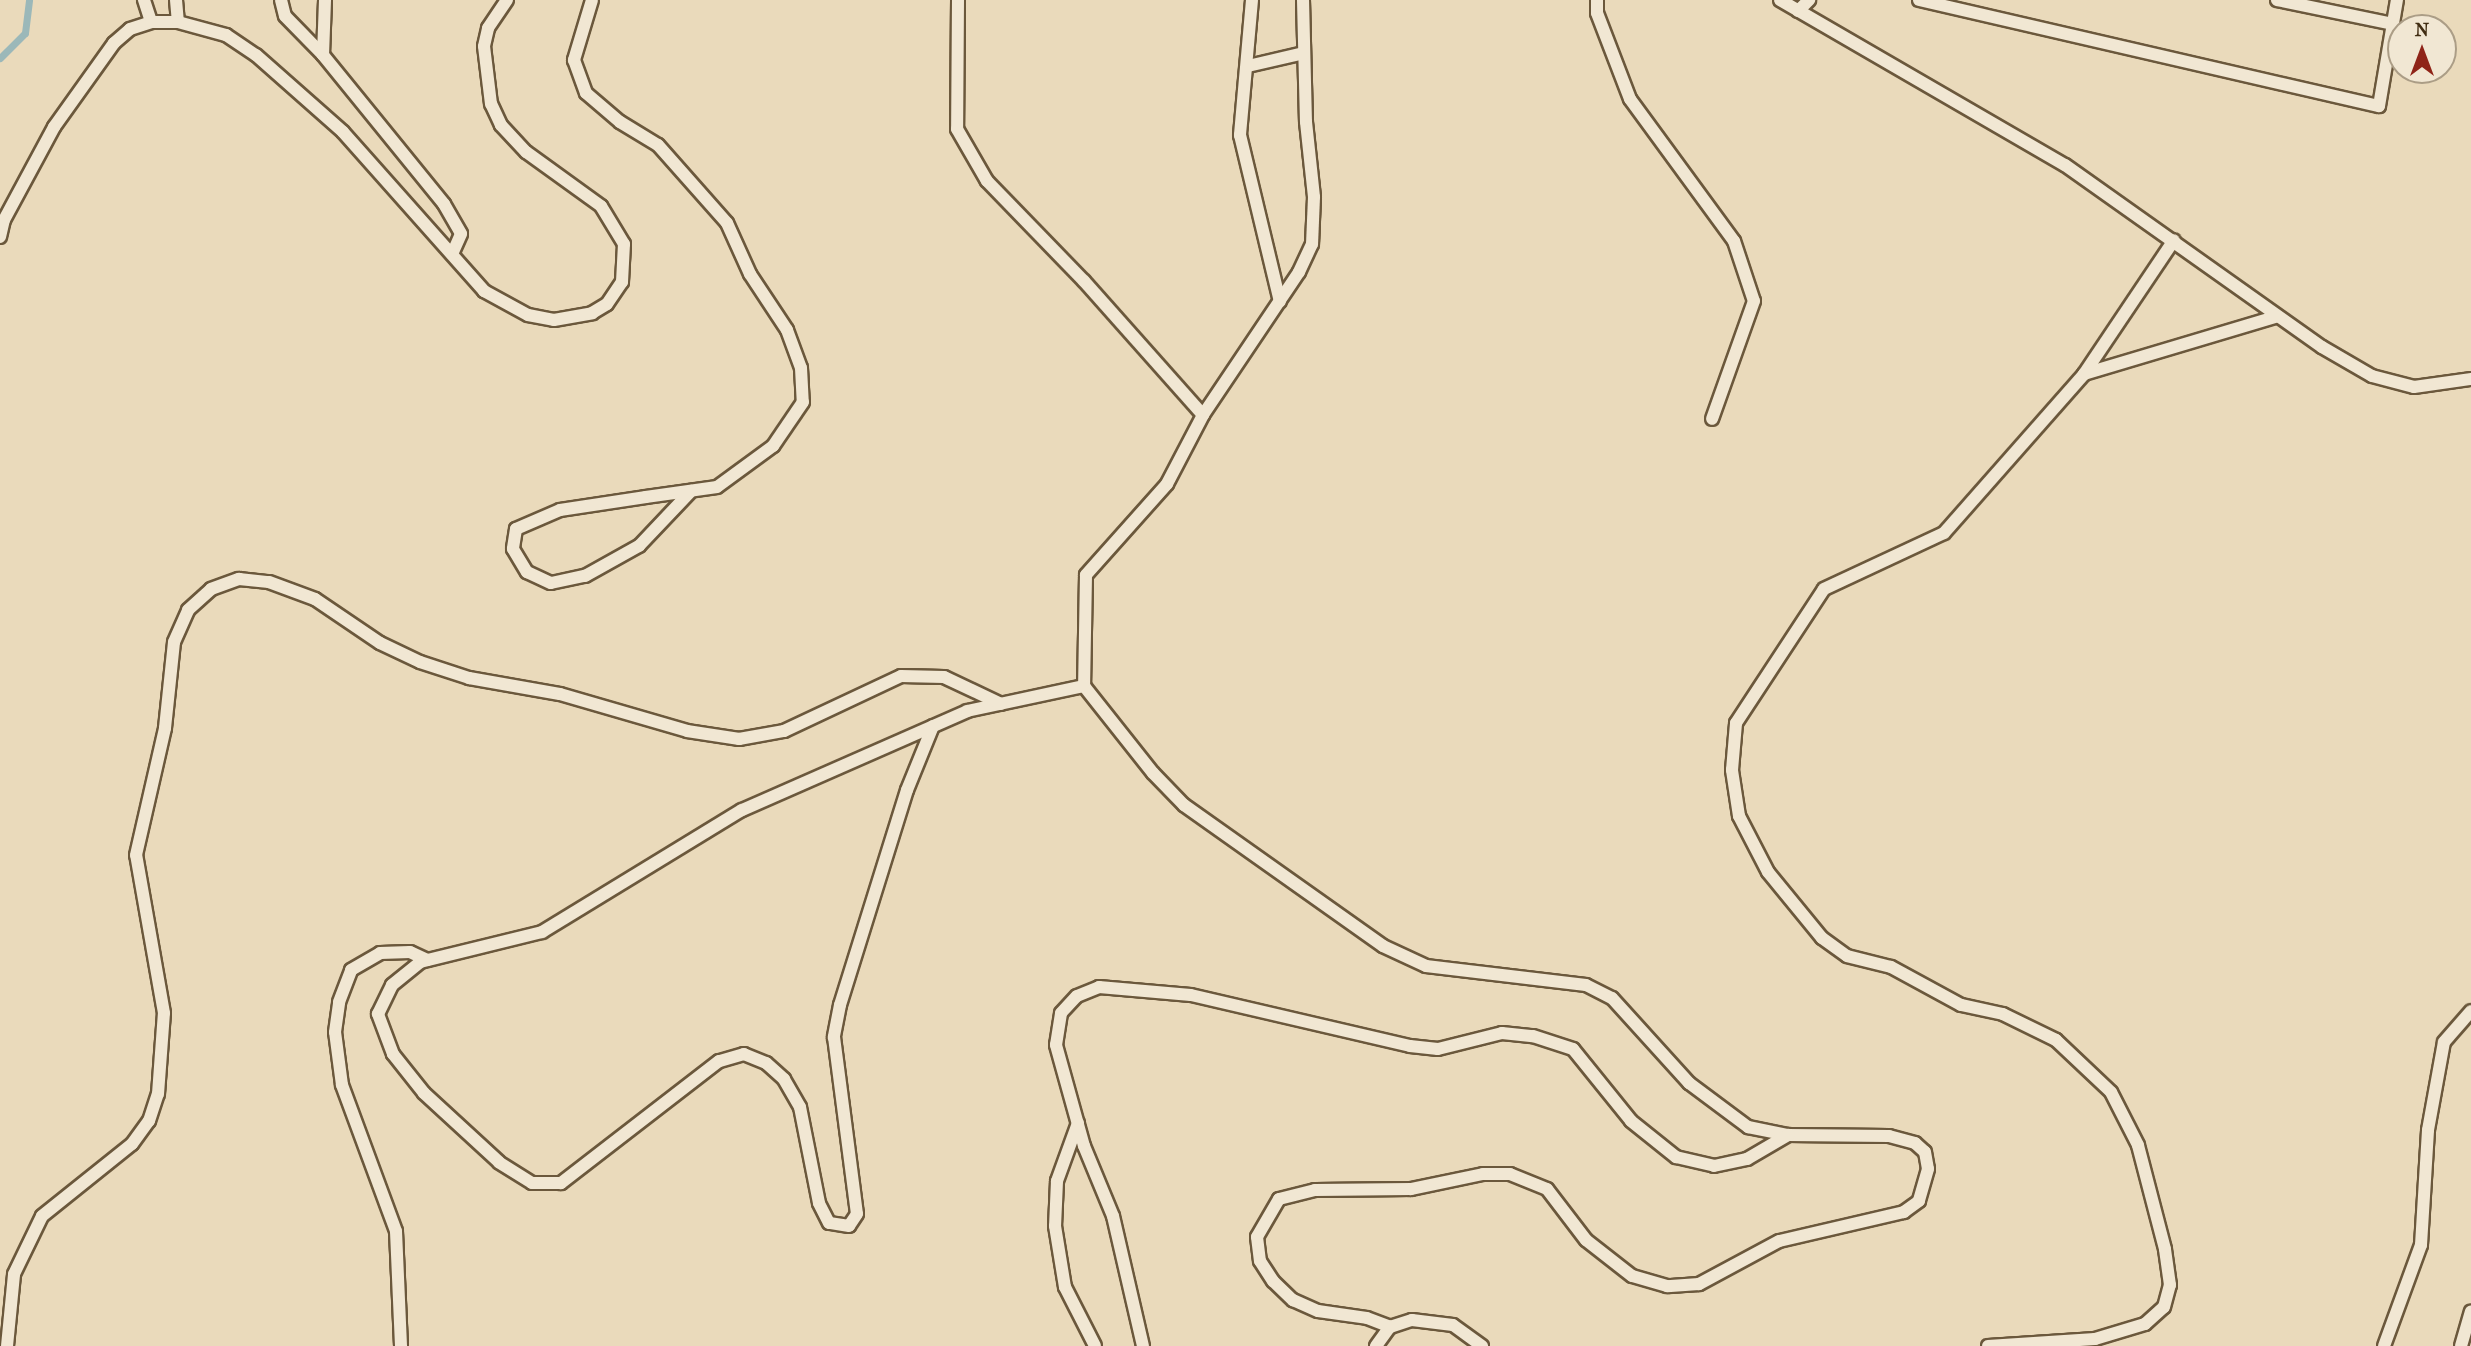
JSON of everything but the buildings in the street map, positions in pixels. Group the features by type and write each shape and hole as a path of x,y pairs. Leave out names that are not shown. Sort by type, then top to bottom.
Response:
{"lane":[{"path":"144,0 151,22"},
{"path":"176,0 178,22"},
{"path":"281,0 285,16 323,55 444,204 461,234 452,254"},
{"path":"323,55 325,0"},
{"path":"0,237 2,222 85,82 122,36 151,22 178,22 226,34 256,55 343,132 452,254 496,298 528,315 554,320 592,313 607,304 624,272 624,244 601,206 526,152 502,125 491,104 484,46 488,28 507,0"},
{"path":"593,0 575,60 586,93 620,122 658,145 727,222 750,274 787,330 801,368 803,402 774,446 717,487 560,510 516,529 513,549 527,572 551,583 585,576 639,546 691,491"},
{"path":"958,0 957,129 987,181 1084,281 1203,415"},
{"path":"1252,0 1240,135 1280,301"},
{"path":"1303,0 1314,197 1312,244 1280,301 1203,415 1167,484 1086,575 1084,686 1184,805 1383,946 1426,966 1586,985 1612,998 1715,1105 1748,1127 1788,1135 1889,1136 1915,1143 1925,1153 1928,1169 1919,1201 1878,1221 1779,1241 1699,1284 1667,1286 1632,1276 1586,1240 1547,1189 1510,1174 1483,1174 1411,1189 1315,1190 1279,1199 1257,1237 1260,1261 1273,1281 1293,1300 1318,1311 1367,1318 1390,1327"},
{"path":"1597,0 1597,13 1630,99 1734,241 1754,301 1712,419"},
{"path":"1780,0 2064,165 2174,240 2278,316 2372,376 2414,387 2471,379"},
{"path":"1798,11 1809,0"},
{"path":"1919,0 2379,106 2387,59"},
{"path":"2277,0 2387,23"},
{"path":"1248,66 1304,52"},
{"path":"1988,1346 2095,1339 2146,1324 2164,1307 2171,1285 2165,1249 2138,1145 2111,1092 2056,1040 2003,1014 1961,1005 1891,967 1847,956 1827,944 1768,872 1739,816 1732,769 1736,723 1824,589 1944,533 2084,374 2174,240"},
{"path":"2084,374 2278,316"},
{"path":"7,1346 14,1274 43,1216 132,1144 149,1121 158,1094 164,1013 141,889 138,844 165,728 174,642 188,610 211,589 239,579 269,582 315,599 380,643 420,663 468,678 560,694 687,731 739,739 784,731 901,676 944,677 1002,704"},
{"path":"933,726 903,803 840,1005 835,1037 857,1214 849,1226 829,1223 819,1203 800,1107 783,1079 766,1063 744,1054 719,1060 561,1183 532,1183 499,1162 424,1093 393,1054 379,1014 392,985 427,960 542,932 742,810 967,711 1084,686"},
{"path":"401,1346 396,1231 342,1085 335,1032 339,1002 351,970 380,953 410,952 427,960"},
{"path":"1143,1346 1114,1216 1078,1123 1056,1045 1061,1013 1077,996 1099,987 1191,995 1410,1046 1438,1049 1502,1033 1534,1036 1573,1049 1630,1121 1676,1157 1714,1166 1747,1159 1788,1135"},
{"path":"2384,1346 2421,1245 2428,1130 2444,1042 2471,1011"},
{"path":"1078,1123 1057,1181 1055,1226 1065,1287 1096,1346"},
{"path":"2460,1346 2471,1311"},
{"path":"1376,1346 1390,1327 1412,1320 1453,1325 1482,1346"}],"waterway":[{"path":"0,58 25,33 29,0"}]}
